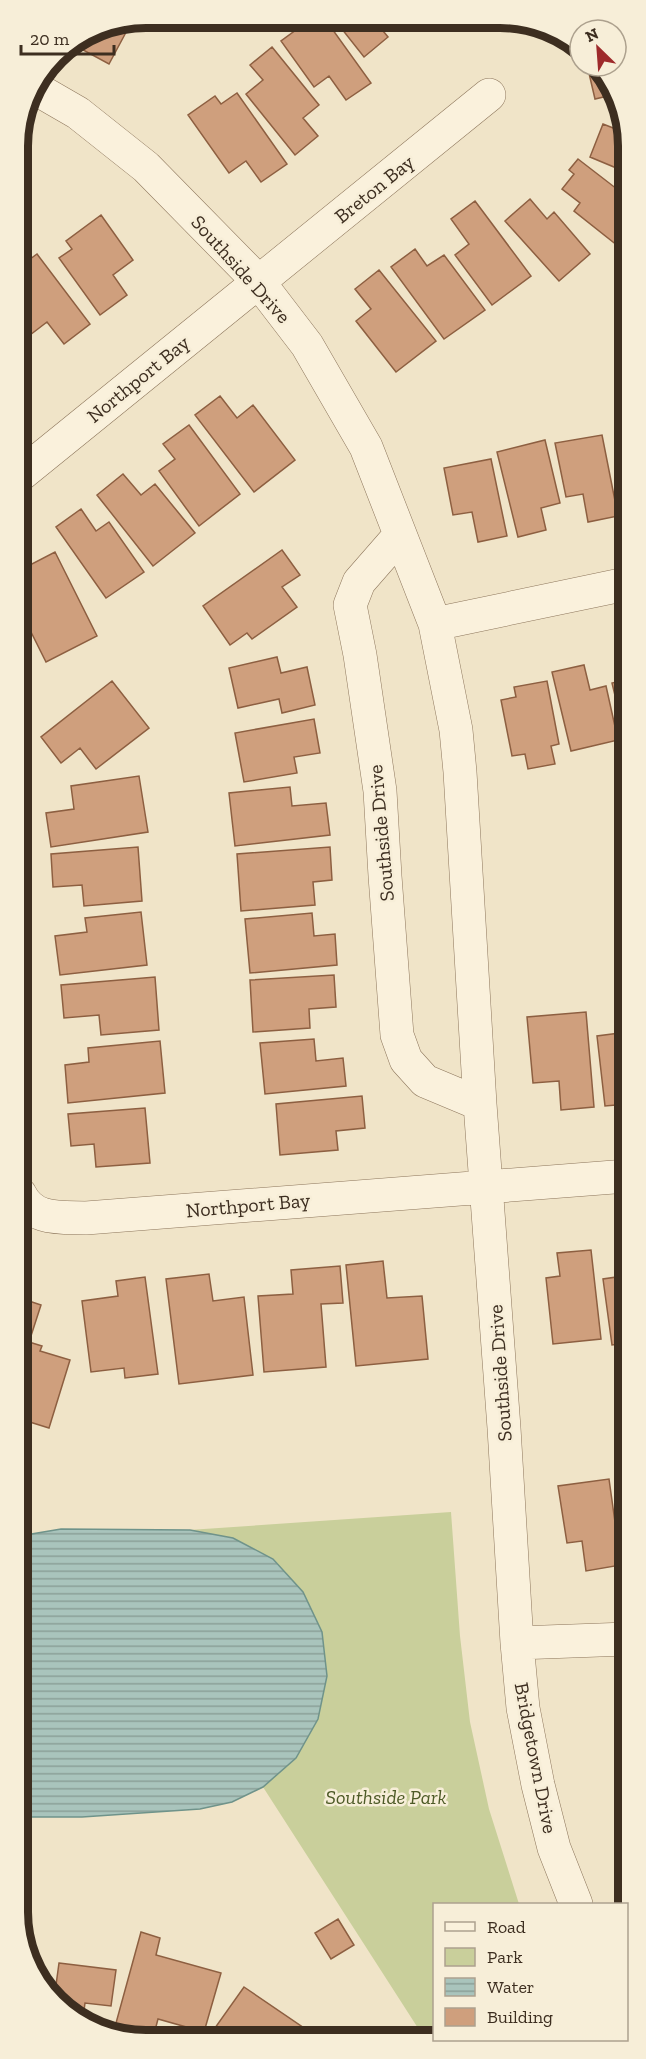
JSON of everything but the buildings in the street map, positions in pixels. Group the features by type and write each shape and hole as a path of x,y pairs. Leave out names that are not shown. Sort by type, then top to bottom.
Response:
{"street":[{"name":"Southside Drive","path":"42,92 78,113 146,167 258,281 307,345 366,447 435,624 456,729 460,772 485,1186 503,1416 517,1643"},
{"name":"Breton Bay","path":"258,281 489,95"},
{"name":"Northport Bay","path":"29,468 258,281"},
{"name":"Southside Drive","path":"400,535 359,582 350,605 360,655 380,791 398,1035 406,1060 425,1081 480,1104"},
{"path":"435,624 618,586"},
{"name":"Northport Bay","path":"28,1207 47,1216 86,1218 617,1177"},
{"path":"517,1643 617,1639"},
{"name":"Bridgetown Drive","path":"517,1643 523,1707 538,1785 554,1848 575,1903"}],"green space":[{"name":"Southside Park","path":"451,1512 460,1636 470,1722 489,1809 519,1903 433,1903 433,2030 419,2030 263,1787 296,1758 318,1719 327,1676 322,1632 303,1592 273,1559 233,1538 189,1530"}],"water":[{"path":"61,1529 190,1530 233,1538 273,1559 303,1592 322,1632 327,1676 318,1719 296,1758 263,1787 232,1802 200,1809 82,1817 28,1817 28,1535"}]}
